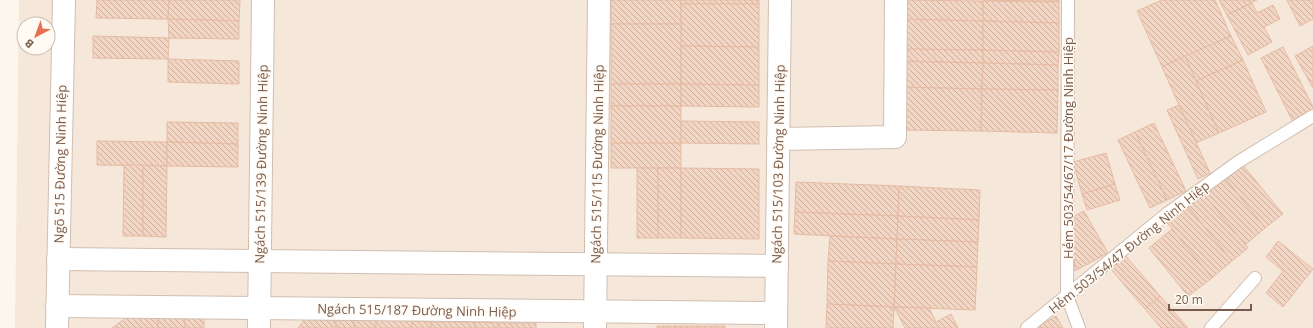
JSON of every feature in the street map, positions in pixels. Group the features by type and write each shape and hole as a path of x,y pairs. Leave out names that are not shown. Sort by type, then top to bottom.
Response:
{"street":[{"name":"Ngõ 515 Đường Ninh Hiệp","path":"57,328 64,0"},
{"name":"Ngách 515/139 Đường Ninh Hiệp","path":"259,318 263,0"},
{"name":"Ngách 515/115 Đường Ninh Hiệp","path":"595,320 599,0"},
{"name":"Ngách 515/103 Đường Ninh Hiệp","path":"776,321 780,0"},
{"path":"778,139 895,138 896,0"},
{"path":"58,259 777,266"},
{"name":"Ngách 515/187 Đường Ninh Hiệp","path":"57,306 259,318 776,321"}],"lane":[{"name":"Hẻm 503/54/67/17 Đường Ninh Hiệp","path":"1068,0 1067,296 1078,328"},
{"name":"Hẻm 503/54/47 Đường Ninh Hiệp","path":"1027,328 1168,212 1238,162 1313,116"},
{"path":"1211,328 1256,278"}],"shaded area":[{"path":"19,0 1313,0 1313,328 15,328 18,56 56,56 56,16 19,16"}],"building":[{"path":"97,0 169,0 168,19 96,18"},
{"path":"169,0 240,0 239,21 168,19"},
{"path":"611,0 681,0 681,24 611,24"},
{"path":"681,0 759,0 759,4 681,4"},
{"path":"899,0 983,1 983,21 899,19"},
{"path":"983,0 1059,0 1059,2"},
{"path":"1162,0 1215,0 1231,36 1162,67 1137,11"},
{"path":"1219,0 1257,0 1227,15"},
{"path":"1287,0 1313,0 1313,19 1300,26"},
{"path":"983,1 1059,2 1059,23 983,21"},
{"path":"1252,3 1257,13 1273,5 1280,19 1264,27 1272,42 1248,55 1227,15"},
{"path":"681,4 759,4 759,47 681,46"},
{"path":"168,19 239,21 239,39 169,38"},
{"path":"899,19 983,21 983,50 898,49"},
{"path":"983,21 1059,23 1059,52 983,50"},
{"path":"611,24 681,24 681,84 611,84"},
{"path":"93,36 169,38 168,59 93,58"},
{"path":"1231,36 1243,60 1196,81 1185,56"},
{"path":"681,46 759,47 759,85 681,84"},
{"path":"1313,46 1313,88 1295,56"},
{"path":"1283,47 1313,107 1313,112 1293,122 1261,58"},
{"path":"898,49 983,50 983,63 898,61"},
{"path":"983,50 1059,52 1058,65 983,63"},
{"path":"1185,56 1219,133 1196,143 1162,67"},
{"path":"168,59 239,61 239,84 168,82"},
{"path":"1243,60 1266,112 1219,133 1196,81"},
{"path":"898,61 983,63 982,89 898,87"},
{"path":"983,63 1058,65 1058,90 982,89"},
{"path":"611,84 681,84 681,106 611,106"},
{"path":"681,84 759,85 759,107 681,106"},
{"path":"898,87 982,89 981,131 897,130"},
{"path":"982,89 1058,90 1057,133 981,131"},
{"path":"1179,105 1210,173 1198,179 1167,110"},
{"path":"611,106 681,106 681,143 611,143"},
{"path":"681,121 759,122 759,144 681,143"},
{"path":"167,122 238,123 238,144 167,142"},
{"path":"1154,123 1186,191 1167,200 1135,132"},
{"path":"1135,132 1167,200 1150,208 1118,140"},
{"path":"97,141 167,142 167,166 97,165"},
{"path":"167,142 238,144 238,167 167,166"},
{"path":"611,143 681,143 681,168 611,168"},
{"path":"1106,153 1115,184 1082,194 1073,162"},
{"path":"1242,164 1283,214 1265,228 1225,178"},
{"path":"124,165 143,165 143,236 123,236"},
{"path":"143,165 167,166 166,237 143,236"},
{"path":"637,168 658,168 658,238 637,238"},
{"path":"658,168 681,168 681,238 658,238"},
{"path":"681,168 759,169 759,239 681,238"},
{"path":"1225,178 1265,228 1245,245 1204,195"},
{"path":"796,182 899,186 898,216 795,212"},
{"path":"1115,184 1120,200 1087,210 1082,194"},
{"path":"899,186 980,190 979,220 898,216"},
{"path":"1201,191 1248,248 1232,261 1186,204"},
{"path":"1186,204 1232,261 1212,278 1165,220"},
{"path":"1084,211 1108,253 1075,271 1071,218"},
{"path":"795,212 898,216 897,239 794,234"},
{"path":"898,216 979,220 978,242 897,239"},
{"path":"1172,229 1212,278 1188,296 1149,248"},
{"path":"830,236 897,239 896,264 828,261"},
{"path":"897,239 978,242 977,267 896,264"},
{"path":"1278,241 1313,269 1283,307 1266,293 1283,271 1266,257"},
{"path":"1124,254 1160,296 1145,309 1109,267"},
{"path":"828,261 896,264 894,307 827,304"},
{"path":"896,264 977,267 975,310 894,307"},
{"path":"1160,296 1188,328 1161,328 1145,309"},
{"path":"827,304 894,307 893,328 826,328"},
{"path":"894,307 929,308 936,322 951,314 958,328 905,328"},
{"path":"158,316 158,328 112,328 127,317"},
{"path":"158,316 185,316 185,328 158,328"},
{"path":"185,316 204,316 204,328 185,328"},
{"path":"1056,316 1063,328 1036,328"},
{"path":"305,319 336,320 336,328 298,328"},
{"path":"336,320 354,320 354,328 336,328"},
{"path":"354,320 376,320 376,328 354,328"},
{"path":"376,320 412,321 412,328 376,328"},
{"path":"412,321 431,322 431,328 412,328"},
{"path":"431,322 475,322 475,328 431,328"},
{"path":"475,322 498,323 498,328 475,328"},
{"path":"498,323 536,323 536,328 498,328"},
{"path":"657,326 675,326 675,328 657,328"},
{"path":"675,326 697,326 697,328 675,328"},
{"path":"697,326 725,326 725,328 697,328"}]}
